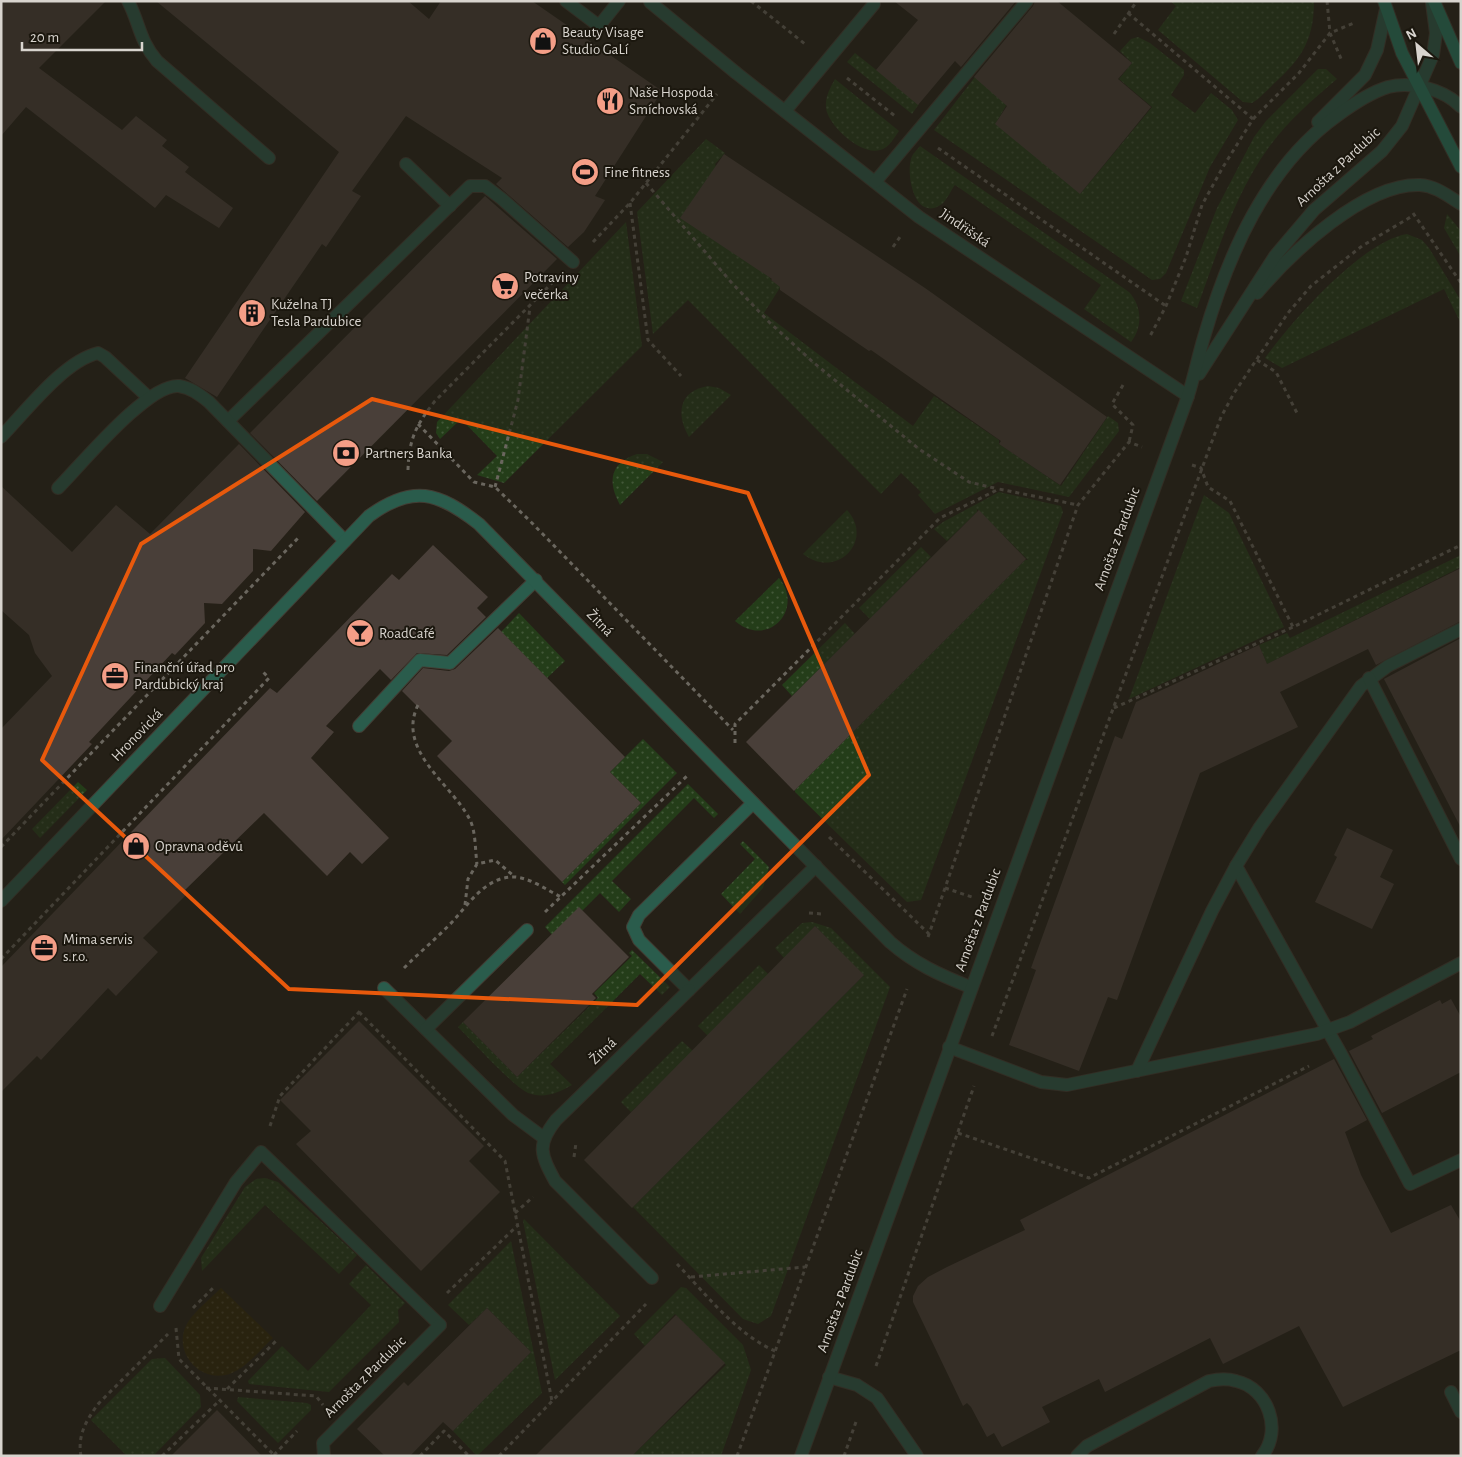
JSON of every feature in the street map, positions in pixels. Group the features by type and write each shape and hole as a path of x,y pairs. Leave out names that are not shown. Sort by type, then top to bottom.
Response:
{"street":[{"path":"128,1 140,36 147,49 158,61 269,158"},
{"path":"566,1 599,26 619,1"},
{"path":"874,182 1027,1"},
{"path":"1433,1 1461,63"},
{"path":"1418,87 1433,55 1436,22 1433,1"},
{"name":"Jindřišská","path":"650,2 735,72 919,217 1188,396"},
{"path":"785,111 874,4"},
{"path":"1385,5 1402,53 1461,167"},
{"path":"1271,187 1308,133 1365,75 1377,50 1385,5"},
{"name":"Arnošta z Pardubic","path":"801,1456 970,987 1165,454 1188,396 1218,293 1242,236 1271,187 1298,150 1318,130 1348,107 1381,89 1404,85 1418,87 1408,115 1396,135 1382,151 1331,194 1302,224 1270,264 1208,359 1188,396"},
{"path":"1418,87 1442,94 1461,107"},
{"path":"406,164 450,206"},
{"name":"Arnošta z Pardubic","path":"1208,359 1244,308 1285,265 1316,236 1366,201 1398,187 1421,185 1437,188 1461,204"},
{"path":"228,421 470,186 485,186 573,262"},
{"path":"1,437 64,372 77,361 98,353 105,357 148,398"},
{"path":"58,488 148,398 159,390 177,386 193,390 209,402 345,541"},
{"name":"Hronovická","path":"1,902 368,516 388,502 408,495"},
{"name":"Žitná","path":"408,495 431,496 447,502 479,524 903,954 935,974 970,987"},
{"path":"359,726 420,660 450,663 536,580"},
{"path":"1136,1071 1212,911 1236,866 1260,827 1332,726 1369,678 1388,666 1461,629"},
{"path":"1369,678 1461,858"},
{"path":"689,990 639,940 634,927 639,915 753,803"},
{"name":"Žitná","path":"544,1138 556,1120 816,866"},
{"path":"1236,866 1328,1031 1410,1184 1461,1160"},
{"path":"426,1029 527,930"},
{"path":"949,1047 1055,1085 1067,1085 1328,1031 1461,963"},
{"path":"384,988 513,1115 544,1138 543,1157 555,1181 652,1278"},
{"path":"160,1306 236,1182 262,1152 427,1313"},
{"name":"Arnošta z Pardubic","path":"324,1456 323,1443 329,1436 440,1325 427,1313"},
{"path":"829,1377 867,1390 881,1402 917,1456"},
{"path":"1077,1456 1087,1446 1209,1381 1223,1379 1238,1381 1251,1387 1261,1397 1269,1410 1272,1424 1271,1438 1262,1456"},
{"path":"1450,1392 1461,1412"}],"path":[{"path":"751,1 915,132 1166,306 1186,257 1202,205 1223,166 1253,119 1299,73 1330,33 1327,1"},
{"path":"1114,34 1138,1"},
{"path":"1128,13 1253,119"},
{"path":"646,183 750,302 814,362 919,449 970,482 1078,505"},
{"path":"630,203 648,340 681,376"},
{"path":"844,1456 983,1060 1201,468 1234,393 1288,313 1311,286 1362,246 1414,215 1461,283"},
{"path":"495,487 518,400 531,305"},
{"path":"1257,360 1276,372 1297,413"},
{"path":"418,424 474,482 495,487 733,730"},
{"path":"823,831 929,934 1078,505 1129,442 1165,454"},
{"path":"1201,468 1208,486 1230,501 1293,626"},
{"path":"738,749 734,740 733,730 735,724 940,518 999,489"},
{"path":"1,848 320,515"},
{"path":"1114,708 1293,626 1461,545"},
{"path":"1,959 269,678 240,651"},
{"path":"421,699 412,717 414,733 430,770 471,821 477,864 468,880 465,905"},
{"path":"527,930 689,774"},
{"path":"477,864 495,860 515,877 561,897"},
{"path":"262,1152 280,1096 359,1012 454,920 465,905 482,889 500,880 515,877"},
{"path":"945,888 1000,907"},
{"path":"801,916 808,913 826,914"},
{"path":"899,985 906,992"},
{"path":"737,1456 908,986"},
{"path":"359,1012 505,1161 552,1401"},
{"path":"958,1133 1089,1178 1312,1064"},
{"path":"577,1161 574,1156 575,1146 580,1138"},
{"path":"427,1313 517,1226"},
{"path":"675,1262 742,1330 762,1346 775,1351"},
{"path":"690,1277 806,1267"},
{"path":"675,1275 682,1268"},
{"path":"189,1313 214,1287"},
{"path":"499,1456 648,1302"},
{"path":"81,1456 81,1434 99,1403 176,1326 179,1359 275,1456"},
{"path":"227,1390 276,1341"},
{"path":"206,1388 316,1396 323,1405"},
{"path":"162,1456 219,1401"},
{"path":"420,1456 444,1431 469,1456"}],"highlighted area":[{"path":"372,399 748,493 869,775 637,1005 289,989 42,760 141,544"}],"green space":[{"path":"1170,1 1314,1 1313,18 1305,46 1291,67 1258,99 1252,103 1243,102 1158,30 1176,6"},
{"path":"1138,37 1150,43 1184,70 1184,75 1171,95 1195,113 1211,93 1232,110 1238,120 1210,167 1166,273 1160,279 1152,280 934,130 975,77 1007,104 996,123 1081,193 1152,107 1119,79 1132,63 1120,51 1131,39"},
{"path":"855,53 919,104 912,114 847,62"},
{"path":"1318,69 1326,69 1337,79 1310,102 1276,137 1257,165 1246,184 1228,225 1197,308 1181,301 1217,208 1254,137 1266,121"},
{"path":"835,79 899,131 886,147 873,151 864,148 847,138 833,123 828,115 826,100"},
{"path":"706,139 725,153 715,164 771,280 781,286 764,313 913,426 934,396 999,440 999,444 1061,486 1108,416 1118,423 1119,431 1069,497 998,482 935,514 918,495 921,492 901,473 881,494 688,300 653,334 637,212"},
{"path":"920,146 1129,292 1139,310 1138,330 1131,342 1084,309 1101,285 955,185 942,204 933,208 925,207 919,203 911,186 910,167 912,155"},
{"path":"1447,214 1461,231 1461,257 1444,228"},
{"path":"626,222 642,346 504,483 477,475 497,456 461,419 440,439 436,433 437,422"},
{"path":"1407,234 1422,240 1429,248 1461,301 1461,324 1444,289 1282,368 1265,358 1310,304 1349,267 1370,251 1389,240"},
{"path":"708,386 719,388 731,395 689,437 682,420 682,405 691,393"},
{"path":"637,454 647,454 663,462 620,505 613,488 616,468 621,462"},
{"path":"999,492 1061,506 1063,512 921,900 907,902 795,790 1025,560 1028,560 977,509 977,512 947,541 934,529 943,522"},
{"path":"1204,495 1229,513 1284,627 1129,699"},
{"path":"847,510 855,522 857,534 854,544 848,553 839,560 828,562 816,561 803,554"},
{"path":"921,547 931,557 870,619 859,608"},
{"path":"1461,555 1461,567 1267,664 1259,645 1287,633 1290,638"},
{"path":"779,578 786,590 788,602 785,613 779,622 770,628 759,631 747,629 735,621"},
{"path":"519,613 565,661 547,678 501,632"},
{"path":"845,623 855,634 792,696 782,685"},
{"path":"643,739 677,773 565,885 562,882 641,803 610,772"},
{"path":"78,782 87,790 40,838 32,829"},
{"path":"688,784 718,814 714,818 694,798 612,881 631,899 619,912 600,893 555,938 545,927"},
{"path":"743,841 769,867 763,888 740,914 721,894 755,859 740,844"},
{"path":"812,922 831,928 890,987 771,1316 758,1324 743,1319 633,1207 863,976 865,977 815,926 785,959 775,948 802,923"},
{"path":"632,950 670,987 662,995 640,974 550,1064 572,1085 562,1090 545,1095 528,1093 503,1073 458,1027 463,1022 517,1077 598,998 594,993 632,956 629,953"},
{"path":"759,965 769,975 708,1036 698,1026"},
{"path":"682,1041 693,1051 631,1112 621,1102"},
{"path":"265,1178 278,1182 357,1255 339,1274 265,1205 202,1271 201,1258 245,1187 256,1179"},
{"path":"524,1219 620,1316 555,1380 523,1221"},
{"path":"511,1241 542,1393 477,1456 453,1431 531,1352 487,1308 469,1325 448,1305"},
{"path":"366,1265 405,1303 398,1310 399,1322 329,1392 249,1384 248,1381 282,1346 308,1371 371,1305 349,1284"},
{"path":"681,1287 686,1288 743,1345 751,1370 721,1456 632,1456 726,1365 675,1314 645,1346 634,1334"},
{"path":"165,1358 200,1395 201,1407 153,1456 127,1456 91,1420 152,1359"},
{"path":"238,1397 307,1403 311,1405 311,1410 278,1443 237,1401"}],"sand":[{"path":"221,1288 273,1338 238,1370 220,1376 210,1375 192,1363 186,1354 183,1344 183,1333 188,1322"}],"building":[{"path":"1,1 106,1 39,68 122,130 136,116 167,140 162,146 189,167 185,172 233,208 219,228 166,195 155,208 26,107 1,136"},
{"path":"156,1 408,1 429,19 441,1 532,1 662,91 595,196 605,200 584,232 568,247 496,184 502,178 406,116 352,191 361,196 326,247 322,244 217,397 185,378 339,152"},
{"path":"894,1 1016,1 961,67 955,61 918,105 876,70 918,20"},
{"path":"1035,1 1057,1 1132,63 1118,79 1151,107 1080,194 995,124 1007,106 974,77 1033,6"},
{"path":"724,154 925,288 1107,417 1060,485 999,444 1001,441 871,350 869,351 780,290 780,287 772,279 680,218"},
{"path":"485,196 557,259 317,501 250,433"},
{"path":"239,444 305,512 271,551 253,549 253,571 222,604 204,603 205,623 175,655 172,653 89,742 92,744 1,840 1,729 52,676 35,653 29,635 1,610 1,486 72,552 116,505 150,534"},
{"path":"979,510 1026,559 794,791 746,742"},
{"path":"433,545 488,597 477,608 486,617 447,655 417,653 391,680 380,669 326,726 334,732 311,758 389,838 362,864 350,852 327,876 264,813 185,890 188,893 143,938 158,952 116,996 108,988 41,1060 37,1056 1,1092 1,967 270,688 277,693 392,574 399,580"},
{"path":"1461,568 1461,621 1376,665 1368,649 1280,692 1298,727 1200,773 1117,1000 1108,997 1079,1071 1009,1045 1036,970 1031,968 1115,736 1122,739 1136,702 1259,645 1267,664"},
{"path":"498,628 625,757 610,772 641,803 562,882 437,756 452,741 402,691 423,668 449,671 455,669"},
{"path":"1461,638 1461,828 1384,679"},
{"path":"1347,828 1393,850 1380,877 1394,884 1372,929 1315,902 1337,857 1334,855"},
{"path":"579,907 629,957 592,994 596,998 517,1077 463,1022"},
{"path":"815,926 864,975 632,1208 584,1160"},
{"path":"1451,999 1461,1017 1461,1072 1382,1113 1349,1051 1373,1039 1371,1036 1440,1000 1442,1004"},
{"path":"359,1021 484,1146 469,1161 500,1192 421,1271 296,1144 311,1131 280,1100"},
{"path":"1334,1059 1367,1120 1345,1132 1361,1175 1391,1233 1451,1205 1461,1222 1461,1350 1343,1407 1299,1326 1223,1364 1210,1338 1105,1392 1099,1379 1042,1407 1050,1422 1002,1447 994,1433 987,1437 971,1407 967,1403 963,1406 913,1302 913,1296 918,1286 928,1277 947,1267 1025,1230 1020,1220"},
{"path":"487,1308 531,1352 453,1431 443,1422 410,1456 385,1456 357,1429 404,1382 408,1386"},
{"path":"676,1315 725,1363 632,1456 535,1456"},
{"path":"217,1410 262,1456 171,1456"}],"place":[{"name":"Beauty Visage Studio GaLí","path":"543,41"},
{"name":"Naše Hospoda Smíchovská","path":"610,101"},
{"name":"Fine fitness","path":"585,172"},
{"name":"Potraviny večerka","path":"505,286"},
{"name":"Kuželna TJ Tesla Pardubice","path":"252,313"},
{"name":"Partners Banka","path":"346,453"},
{"name":"RoadCafé","path":"360,633"},
{"name":"Finanční úřad pro Pardubický kraj","path":"115,676"},
{"name":"Opravna oděvů","path":"136,846"},
{"name":"Mima servis s.r.o.","path":"44,948"}]}
